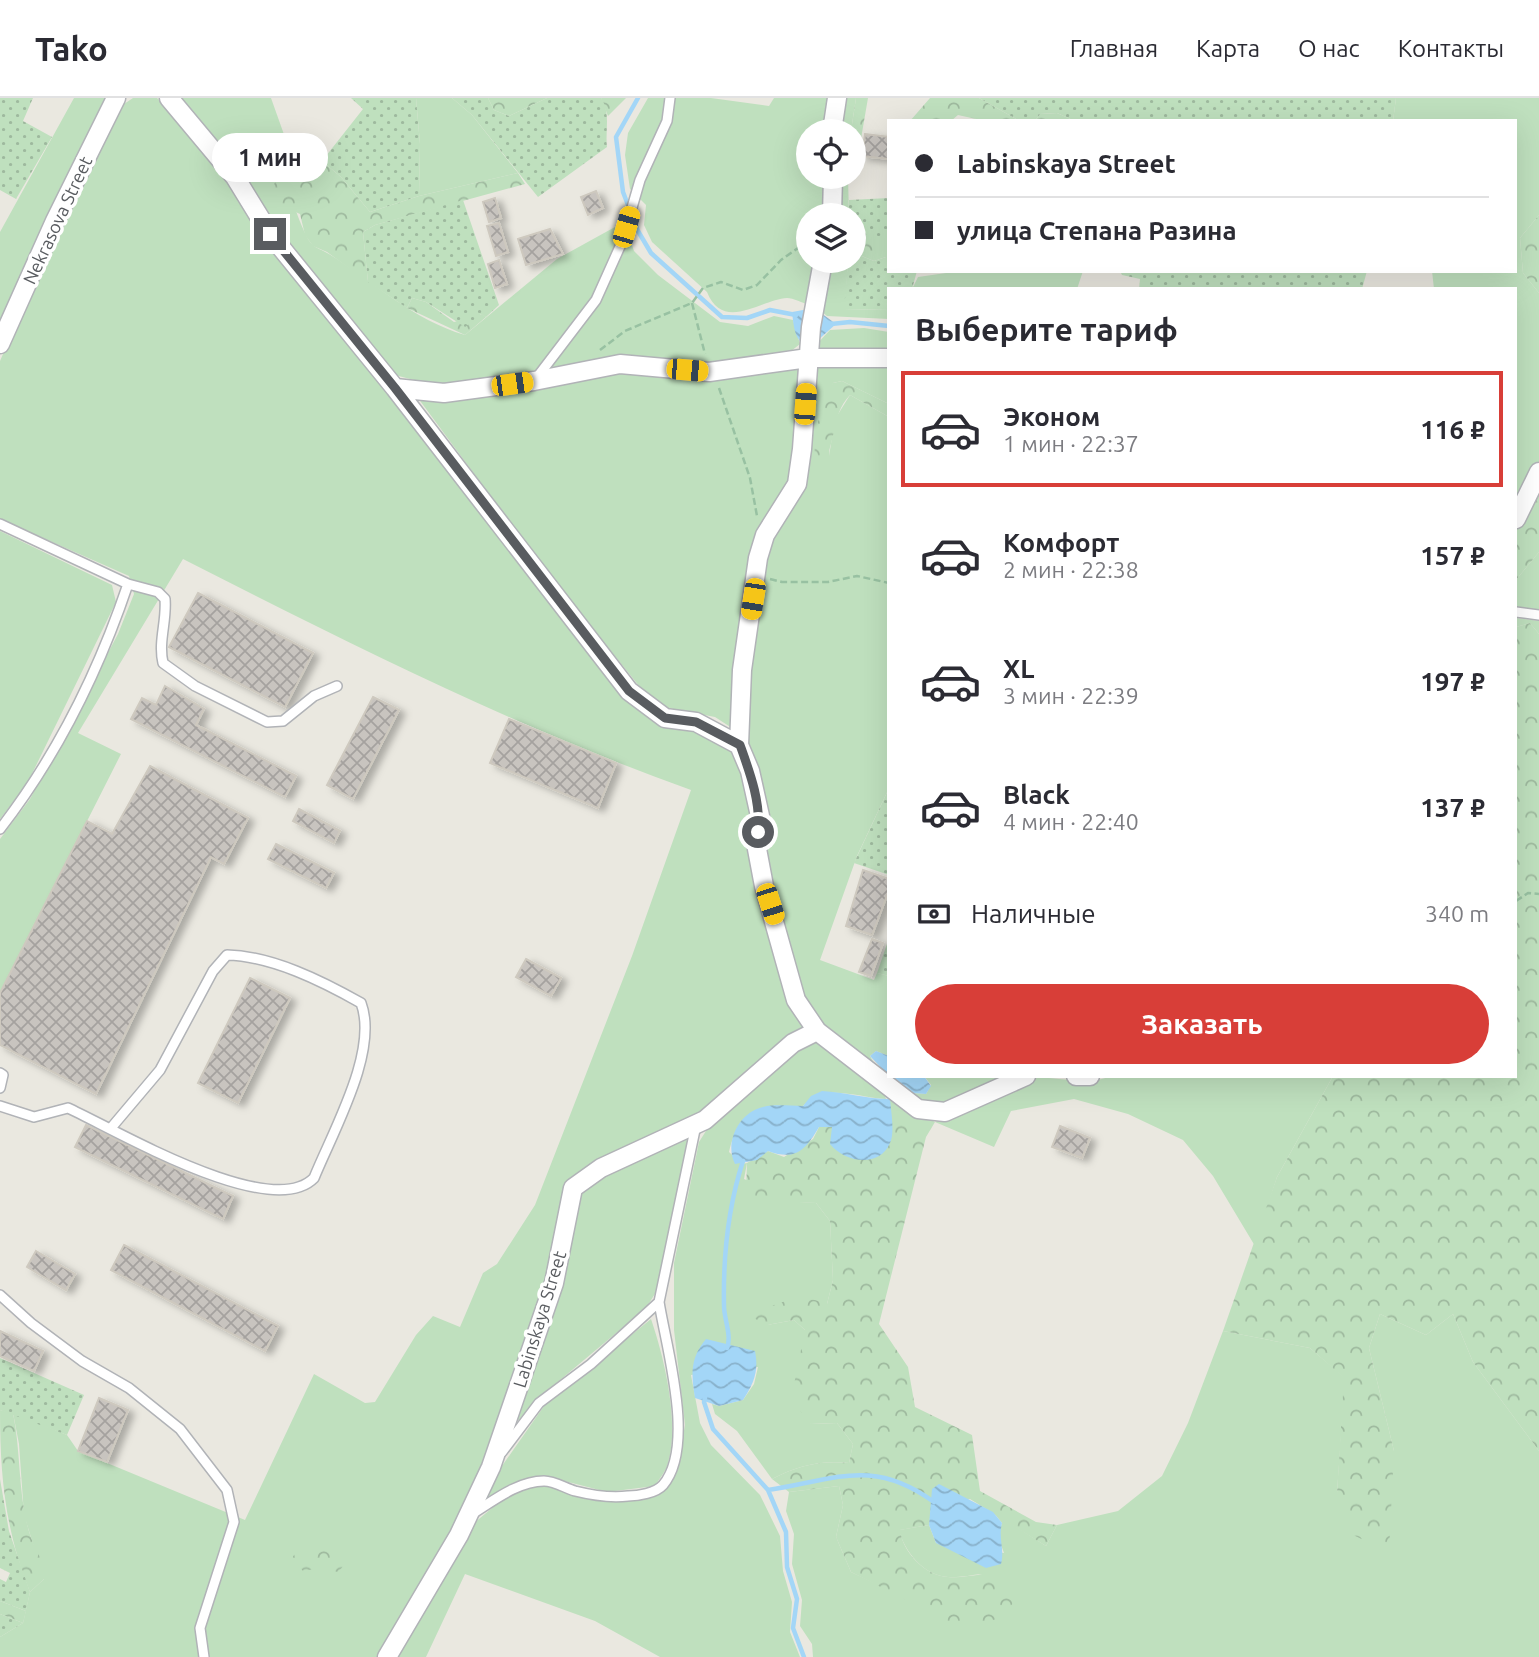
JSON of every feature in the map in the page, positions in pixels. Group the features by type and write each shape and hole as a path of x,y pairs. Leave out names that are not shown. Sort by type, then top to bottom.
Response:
{"street":[{"name":"Nekrasova Street","path":"0,344 55,222 116,98"},
{"path":"169,98 235,177 270,234 395,388 629,691 665,718 696,722 740,745"},
{"path":"833,119 837,98"},
{"path":"821,273 808,358 797,484 765,535 742,670 740,745 750,771 760,816 757,849 764,886 796,1000 817,1031 918,1109 945,1112 1022,1078"},
{"path":"395,388 444,393 534,381 620,364 716,371 808,358 887,358"},
{"path":"1517,517 1539,472"},
{"name":"Labinskaya Street","path":"387,1657 419,1607 468,1517 491,1467 554,1283 573,1188 601,1168 696,1124 754,1080 793,1043 817,1031"}],"lane":[{"path":"534,381 596,300 622,242 640,180 667,121 670,98"},
{"path":"0,524 128,584 158,592 165,599 167,616 159,647 163,663 195,686 267,722 283,721 314,696 337,687"},
{"path":"0,829 24,798 62,732 109,641 128,584"},
{"path":"1517,612 1539,615"},
{"path":"0,1106 34,1117 68,1108 229,1183 294,1190 305,1188 314,1178 358,1069 367,1037 360,1003 285,969 243,956 227,955 213,971 160,1070 111,1128"},
{"path":"0,1073 3,1074 0,1088"},
{"path":"468,1517 518,1486 545,1481 594,1495 628,1497 651,1492 663,1485 674,1460 679,1426 673,1367 659,1302 696,1124"},
{"path":"0,1295 31,1323 82,1361 129,1388 180,1429 227,1490 234,1522 200,1628 204,1657"},
{"path":"491,1467 539,1403 590,1364 659,1302"}],"path":[{"path":"595,354 625,331 692,303 702,288 721,282 743,290 757,285 781,260 796,250"},
{"path":"692,303 705,355 716,371 719,391 750,478 757,519 765,535"},
{"path":"756,576 782,583 828,582 857,576 887,583"},
{"path":"1517,900 1528,893 1539,894"}],"green space":[{"path":"0,98 33,98 23,121 52,137 16,199 0,190"},
{"path":"74,98 110,98 0,333 0,232"},
{"path":"133,98 157,98 171,111 628,695 695,727 731,751 745,778 790,1008 809,1031 682,1125 621,1149 569,1184 550,1282 485,1464 458,1526 379,1657 0,1657 0,1637 23,1623 30,1592 44,1579 24,1515 19,1444 13,1413 67,1435 78,1451 245,1520 314,1374 365,1403 375,1402 416,1335 433,1316 460,1327 483,1273 497,1264 535,1205 632,956 691,790 497,712 371,653 183,559 78,733 121,754 0,993 0,839 30,799 118,634 134,594 129,576 0,519 0,361 39,270 118,108"},
{"path":"179,98 271,98 297,171 282,173 307,238 315,247 394,299 446,328 465,335 557,259 624,222 634,251 658,275 720,322 748,326 774,316 793,320 800,344 786,355 703,369 617,360 441,387 391,374 279,233"},
{"path":"351,98 416,98 420,144 419,196 370,212 341,177 322,161 363,109"},
{"path":"416,98 452,98 472,115 518,173 419,196 420,144"},
{"path":"452,98 488,98 494,110 509,116 547,98 601,98 607,116 607,147 538,197 472,115"},
{"path":"488,98 547,98 509,116 494,110"},
{"path":"601,98 626,98 608,116"},
{"path":"648,98 711,98 769,106 774,98 833,98 830,119 796,119 796,189 829,189 828,203 796,203 796,273 816,273 809,305 787,298 733,312 714,304 707,292 652,242 644,225 646,205 630,189 625,155 628,133"},
{"path":"841,98 856,98 853,119 837,119"},
{"path":"856,98 868,98 864,119 853,119"},
{"path":"930,98 979,98 1016,119 976,119 958,115 953,119 912,119"},
{"path":"979,98 1396,98 1393,119 1070,119 1057,113 1040,114 1036,119 1016,119"},
{"path":"1396,98 1539,98 1539,215 1520,238 1523,273 1539,293 1539,465 1517,510 1517,287 1434,287 1432,273 1517,273 1517,119 1393,119"},
{"path":"1057,113 1070,119 1036,119 1040,114"},
{"path":"322,161 341,177 370,212 419,196 518,173 525,184 375,225 363,232 368,282 327,252 313,246 305,235 300,214 280,205 274,184 282,173 297,171"},
{"path":"836,189 848,189 849,203 836,203"},
{"path":"887,198 887,237 866,237 866,203 849,203 849,200"},
{"path":"463,200 499,305 486,317 481,314 465,327 426,302 412,298 407,308 368,282 363,232 375,225"},
{"path":"1539,215 1539,293 1523,273 1520,238"},
{"path":"866,237 887,237 887,257 874,261 866,258"},
{"path":"887,257 887,273 916,273 913,287 887,287 887,310 844,309 847,273 866,273 866,258 874,261"},
{"path":"826,273 847,273 845,309 887,310 887,319 827,316 821,311"},
{"path":"946,273 1082,273 1078,287 913,287 918,277"},
{"path":"1121,273 1366,273 1363,287 1139,287 1140,279"},
{"path":"412,298 426,302 454,322 482,314 486,317 465,335 407,308"},
{"path":"864,328 887,332 887,403 842,381 833,383 829,456 835,419 850,395 887,416 887,792 857,856 820,960 874,980 877,973 887,976 887,1055 876,1051 870,1056 875,1065 819,1024 800,994 763,853 765,795 748,751 746,726 747,672 764,558 775,531 800,493 816,345 830,330"},
{"path":"800,363 793,482 762,533 735,730 715,717 663,707 639,686 537,559 418,398 615,370"},
{"path":"842,381 887,403 887,416 850,395 839,412 830,448 821,464 814,460 816,427 833,383"},
{"path":"1535,486 1539,496 1539,552 1517,579 1517,524"},
{"path":"0,531 112,585 116,602 27,784 0,819"},
{"path":"1539,552 1539,610 1517,609 1517,579"},
{"path":"1517,618 1539,621 1539,634 1530,623 1517,627"},
{"path":"1530,623 1539,634 1539,1451 1473,1362 1453,1314 1426,1335 1380,1314 1369,1348 1394,1451 1389,1552 1351,1534 1337,1493 1344,1378 1310,1348 1223,1331 1277,1177 1332,1078 1517,1078 1517,627"},
{"path":"887,792 887,874 854,863"},
{"path":"887,944 887,976 877,973"},
{"path":"810,1040 827,1043 884,1093 886,1099 831,1093 811,1099 803,1106 764,1109 754,1113 739,1127 729,1152 742,1164 747,1163 744,1179 800,1202 816,1203 830,1221 833,1280 827,1304 767,1325 794,1320 805,1330 811,1424 837,1423 853,1444 849,1463 809,1465 772,1479 737,1431 715,1414 712,1404 719,1406 743,1400 754,1384 758,1367 691,1375 700,1423 711,1445 760,1495 780,1536 783,1571 792,1602 790,1632 800,1657 660,1657 595,1621 465,1574 426,1657 393,1657 473,1524 498,1503 523,1489 544,1485 593,1500 641,1500 666,1489 677,1472 685,1425 674,1330 674,1263 699,1142 711,1123"},
{"path":"926,1078 1007,1078 961,1100 948,1103 923,1101 912,1093 926,1094 931,1085"},
{"path":"1037,1078 1090,1082 1105,1078 1332,1078 1277,1177 1255,1246 1213,1176 1183,1140 1128,1114 1074,1099 1011,1111 994,1147 935,1122"},
{"path":"890,1099 935,1122 926,1137 879,1324 908,1367 915,1407 972,1435 980,1491 1036,1522 1057,1525 1046,1546 970,1499 931,1510 929,1525 900,1530 910,1554 931,1572 948,1577 990,1575 1003,1580 1017,1598 1002,1618 960,1627 851,1572 836,1537 843,1505 839,1486 789,1492 772,1479 809,1465 849,1463 853,1444 837,1423 811,1424 791,1399 805,1330 794,1320 767,1325 750,1316 779,1303 797,1299 827,1304 833,1280 830,1221 816,1203 759,1201 746,1191 747,1163 768,1151 784,1157 813,1139 819,1127 890,1125"},
{"path":"690,1135 658,1289 646,1308 541,1396 512,1427 575,1206 584,1192 610,1170 625,1161"},
{"path":"1380,1314 1426,1335 1453,1314 1473,1362 1539,1451 1539,1657 813,1657 812,1644 800,1626 802,1600 792,1564 794,1534 786,1511 789,1492 839,1486 843,1505 836,1537 851,1572 900,1595 982,1574 952,1577 931,1572 910,1554 899,1530 929,1525 936,1543 1004,1553 998,1537 1002,1523 993,1512 1046,1546 1057,1525 1118,1511 1162,1476 1188,1423 1223,1331 1310,1348 1345,1378 1337,1493 1394,1451 1369,1348"},
{"path":"651,1319 669,1390 672,1429 668,1463 655,1486 607,1492 545,1476 519,1482 485,1501 495,1476 544,1406"},
{"path":"0,1358 84,1395 67,1435 0,1410"},
{"path":"0,1410 13,1413 25,1516 38,1553 49,1570 30,1592 15,1547 6,1502"},
{"path":"0,1479 9,1531 30,1592 26,1611 0,1601 0,1579 6,1582 10,1573 0,1568"},
{"path":"299,1548 339,1549 348,1561 338,1572 320,1568 303,1571 292,1558"},
{"path":"0,1601 26,1611 23,1623 0,1614"},
{"path":"0,1614 23,1623 0,1637"}],"water":[{"path":"814,308 836,324 809,348 800,342 794,328 792,312"},
{"path":"876,1051 887,1055 887,1074 870,1056"},
{"path":"892,1078 925,1078 931,1086 926,1094 912,1093"},
{"path":"822,1091 890,1099 892,1134 885,1151 870,1159 852,1158 830,1144 832,1127 819,1127 798,1152 785,1155 768,1151 757,1160 735,1164 731,1147 733,1138 747,1115 768,1106 803,1106 811,1096"},
{"path":"706,1339 755,1351 755,1377 743,1400 719,1406 695,1398 694,1360"},
{"path":"939,1484 993,1512 1002,1523 1001,1564 986,1568 936,1543 929,1525 932,1489"}],"building":[{"path":"866,134 887,137 887,159 866,156"},
{"path":"596,191 603,208 588,215 581,197"},
{"path":"495,198 501,218 489,222 483,202"},
{"path":"499,223 508,252 496,256 487,226"},
{"path":"550,229 563,254 526,265 518,239"},
{"path":"499,260 507,284 495,288 488,264"},
{"path":"198,593 313,653 285,707 169,647"},
{"path":"165,686 204,709 196,725 296,776 285,797 131,719 142,698 156,705"},
{"path":"373,697 399,710 353,799 327,785"},
{"path":"509,719 616,763 598,808 490,763"},
{"path":"150,766 248,818 224,864 211,857 96,1094 0,1045 0,993 87,821 112,834"},
{"path":"299,809 340,831 334,843 293,821"},
{"path":"276,844 334,873 326,888 268,859"},
{"path":"863,870 887,878 887,895 872,935 846,926"},
{"path":"872,939 883,943 871,976 859,972"},
{"path":"526,959 561,978 551,996 516,977"},
{"path":"250,978 290,998 238,1103 198,1083"},
{"path":"86,1125 233,1196 223,1219 75,1147"},
{"path":"1060,1126 1090,1138 1082,1158 1052,1147"},
{"path":"124,1245 278,1326 265,1351 111,1270"},
{"path":"36,1251 75,1274 66,1290 27,1267"},
{"path":"0,1331 43,1351 34,1371 0,1356"},
{"path":"99,1398 128,1410 107,1462 78,1451"}],"waterway":[{"path":"638,98 616,137 623,192 638,231 651,253 722,317 747,318 770,310 796,315"},
{"path":"831,324 850,322 887,326"},
{"path":"727,1348 729,1338 724,1306 724,1269 730,1214 743,1161"},
{"path":"705,1398 713,1429 768,1490 786,1532 787,1567 797,1599 793,1628 804,1657"},
{"path":"768,1490 853,1475 872,1476 912,1488 934,1502"}],"route":[{"path":"270,234 395,388 629,691 665,718 696,722 740,745 750,771 760,816 758,832"}]}
